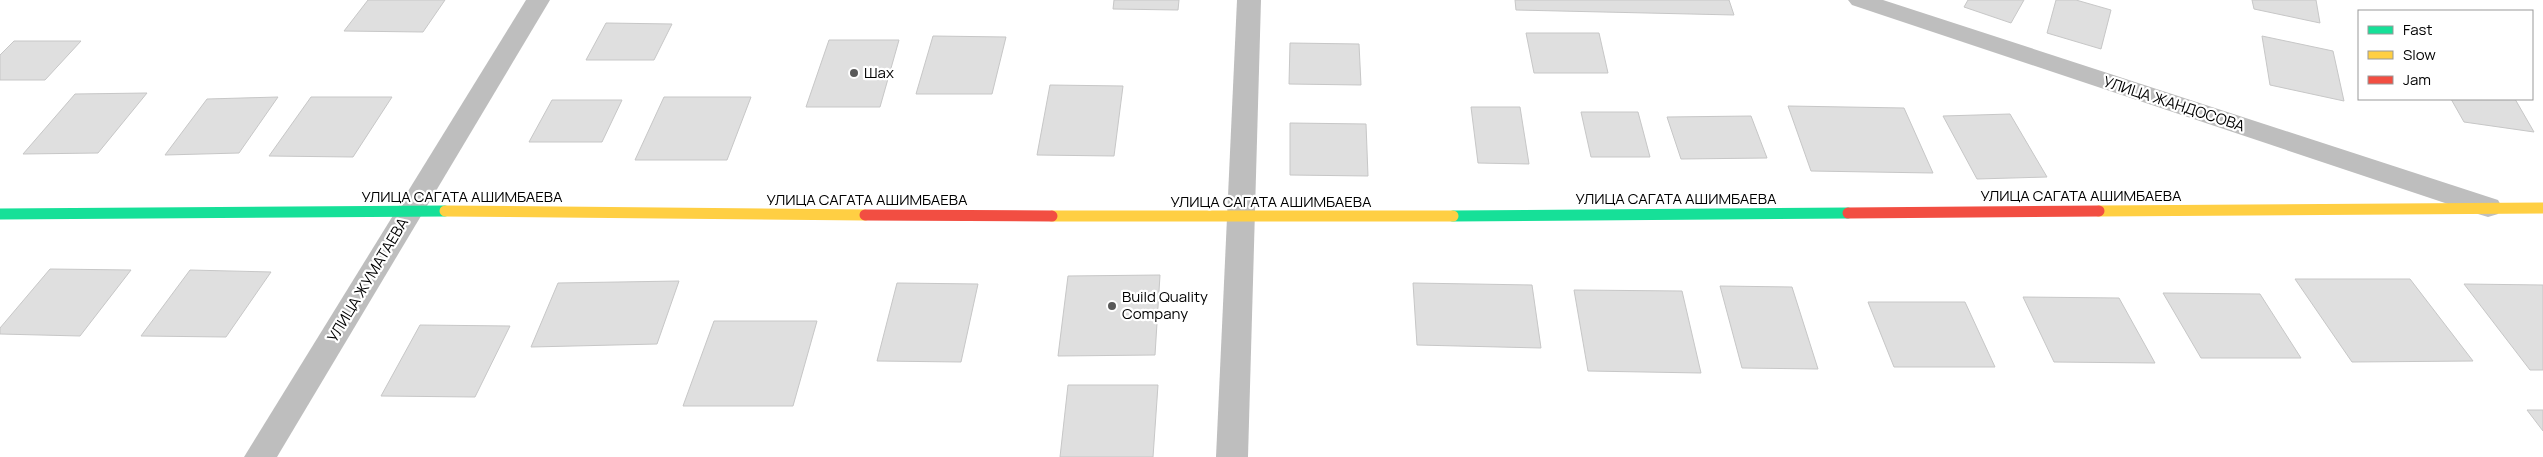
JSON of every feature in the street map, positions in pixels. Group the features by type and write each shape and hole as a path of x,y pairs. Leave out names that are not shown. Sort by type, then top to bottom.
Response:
{"street":[{"name":"УЛИЦА ЖУМАТАЕВА","path":"260,457 538,0"},
{"path":"1232,457 1248,0"},
{"name":"УЛИЦА ЖАНДОСОВА","path":"1860,0 2488,207"},
{"name":"УЛИЦА САГАТА АШИМБАЕВА","path":"0,214 409,211 1241,218 2543,208"}],"building":[{"path":"368,0 445,0 423,32 344,31"},
{"path":"1114,0 1179,0 1178,10 1113,9"},
{"path":"1515,0 1729,0 1734,15 1516,10"},
{"path":"1968,0 2024,0 2011,23 1964,7"},
{"path":"2056,0 2076,0 2111,10 2101,49 2047,33"},
{"path":"2252,0 2316,0 2320,23 2254,9"},
{"path":"606,23 672,24 654,60 586,60"},
{"path":"1526,33 1599,33 1608,73 1534,73"},
{"path":"933,36 1006,37 992,94 916,94"},
{"path":"2262,36 2333,51 2344,101 2270,85"},
{"name":"Шах","path":"829,40 899,40 880,107 806,107"},
{"path":"14,41 81,41 45,80 0,80 0,55"},
{"path":"1290,43 1359,44 1361,85 1289,84"},
{"path":"1050,85 1123,86 1114,156 1037,155"},
{"path":"147,93 98,153 23,154 75,94"},
{"path":"278,97 239,153 165,155 207,99"},
{"path":"311,97 392,97 353,157 269,156"},
{"path":"664,97 751,97 727,160 635,160"},
{"path":"552,100 622,100 602,142 529,142"},
{"path":"2452,100 2516,100 2534,132 2464,122"},
{"path":"1788,106 1904,108 1933,173 1811,171"},
{"path":"1471,107 1520,107 1529,164 1478,163"},
{"path":"1581,112 1638,112 1650,157 1591,157"},
{"path":"2010,114 2047,177 1977,179 1943,116"},
{"path":"1751,116 1767,158 1681,159 1667,117"},
{"path":"1290,123 1366,124 1368,176 1290,175"},
{"path":"50,269 131,270 80,336 0,334 0,328"},
{"path":"190,270 271,272 226,337 141,336"},
{"path":"1160,275 1155,355 1058,356 1068,276"},
{"path":"2295,279 2410,279 2473,361 2352,362"},
{"path":"679,281 657,344 531,347 558,283"},
{"path":"897,283 978,284 961,362 877,361"},
{"path":"1413,283 1532,285 1541,348 1417,345"},
{"path":"2464,284 2543,285 2543,370 2530,370"},
{"path":"1720,286 1792,287 1818,369 1742,368"},
{"path":"1574,290 1682,291 1701,373 1588,371"},
{"path":"2163,293 2260,294 2301,358 2201,358"},
{"path":"2023,297 2119,298 2155,363 2054,362"},
{"path":"1868,302 1965,302 1995,367 1894,367"},
{"path":"714,321 817,321 793,406 683,406"},
{"path":"420,325 510,326 475,397 381,396"},
{"path":"1068,385 1158,385 1153,457 1060,457"},
{"path":"2527,410 2543,410 2543,431"}],"traffic: fast":[{"path":"0,214 445,211"},
{"path":"1453,216 1848,213"}],"traffic: slow":[{"path":"2099,211 2543,208"},
{"path":"445,211 865,215"},
{"path":"1052,216 1453,216"}],"traffic: jam":[{"path":"1848,213 2099,211"},
{"path":"865,215 1052,216"}],"place":[{"name":"Шах","path":"854,73"},
{"name":"Build Quality Company","path":"1112,306"}]}
